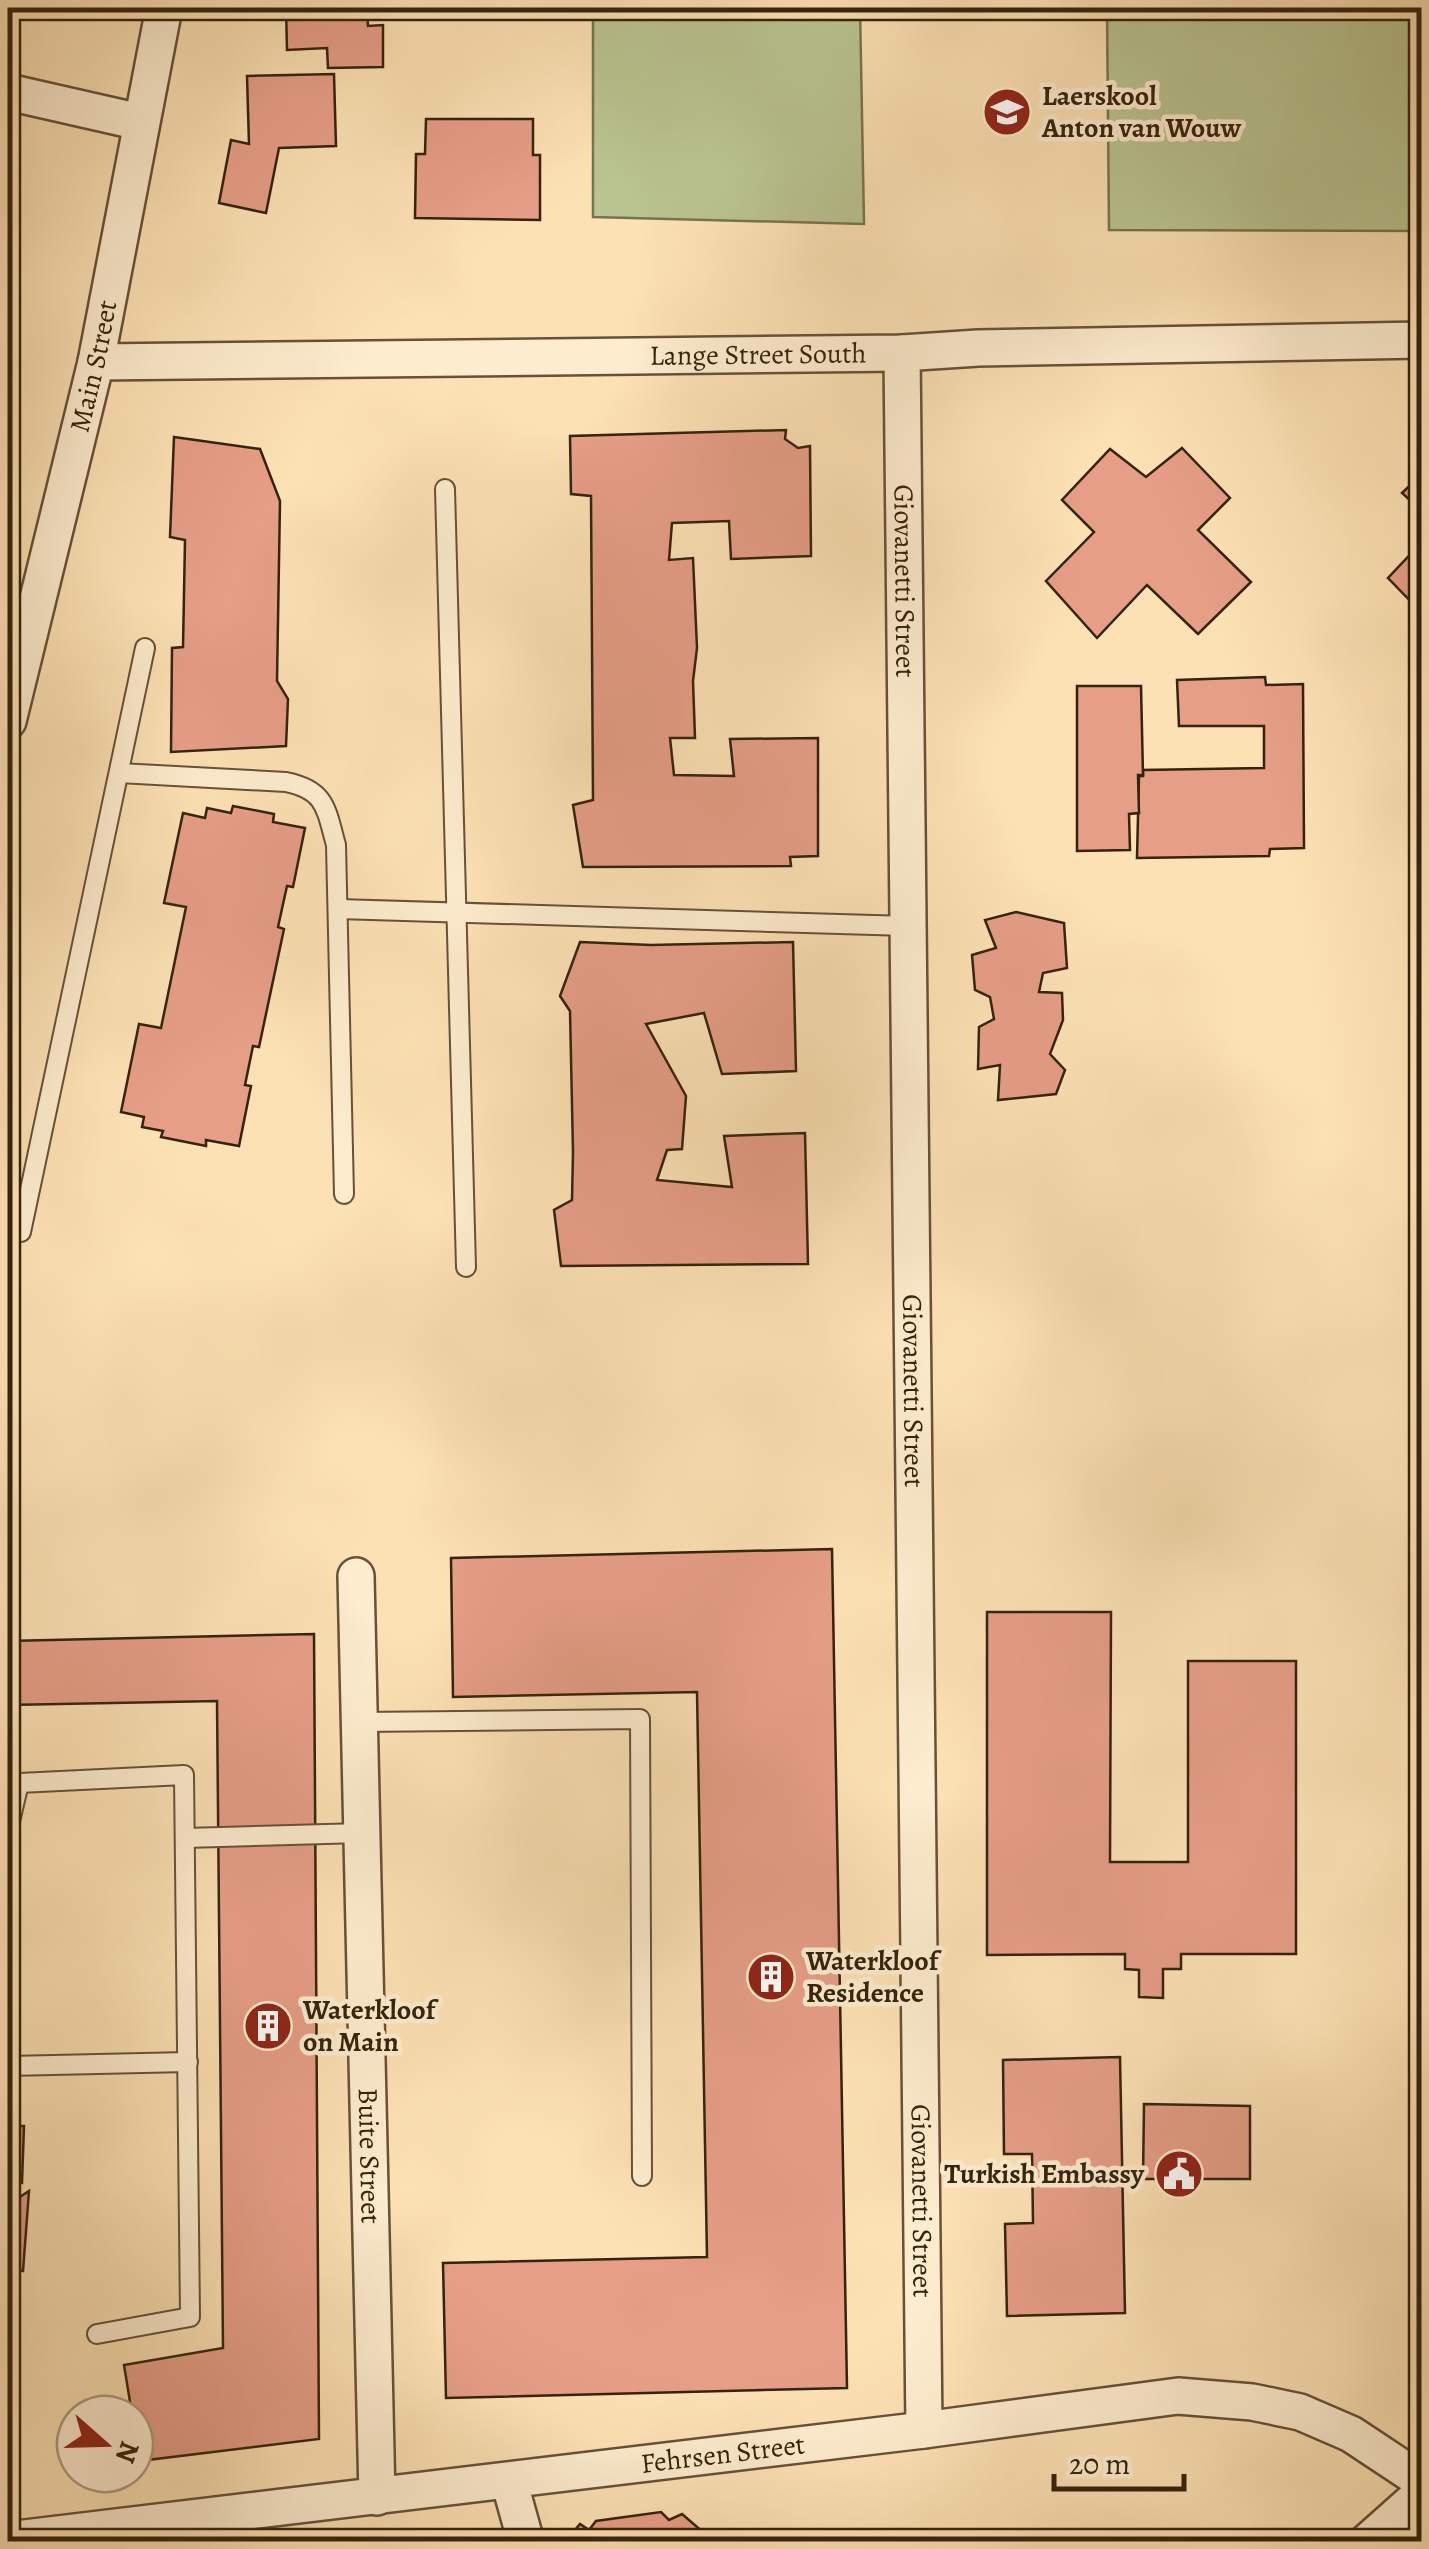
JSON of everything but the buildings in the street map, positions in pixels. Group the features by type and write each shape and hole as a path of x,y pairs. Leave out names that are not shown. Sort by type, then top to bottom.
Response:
{"street":[{"name":"Main Street","path":"8,721 96,362 164,8"},
{"path":"8,92 140,122"},
{"name":"Lange Street South","path":"96,362 902,353 1422,340"},
{"name":"Giovanetti Street","path":"902,353 924,2430"},
{"name":"Buite Street","path":"356,1576 376,2497"},
{"name":"Fehrsen Street","path":"8,2540 924,2430 1144,2399 1214,2398 1277,2406 1352,2434 1422,2480"},
{"path":"509,2481 526,2542"},
{"path":"1367,2542 1422,2493"}],"lane":[{"path":"445,489 466,1267"},
{"path":"21,1232 145,648"},
{"path":"119,773 306,786 324,803 336,845 344,1194"},
{"path":"338,909 908,926"},
{"path":"360,1722 640,1719 642,2176"},
{"path":"8,1830 18,1783 184,1776 190,2317 96,2334"},
{"path":"186,1838 362,1833"},
{"path":"8,2066 188,2062"}],"green space":[{"path":"593,8 860,8 864,224 593,217"},
{"path":"1107,8 1421,8 1421,231 1109,230"}],"place":[{"name":"Laerskool Anton van Wouw","path":"1007,112"},
{"name":"Waterkloof Residence","path":"771,1977"},
{"name":"Waterkloof on Main","path":"268,2026"},
{"name":"Turkish Embassy","path":"1179,2174"}]}
